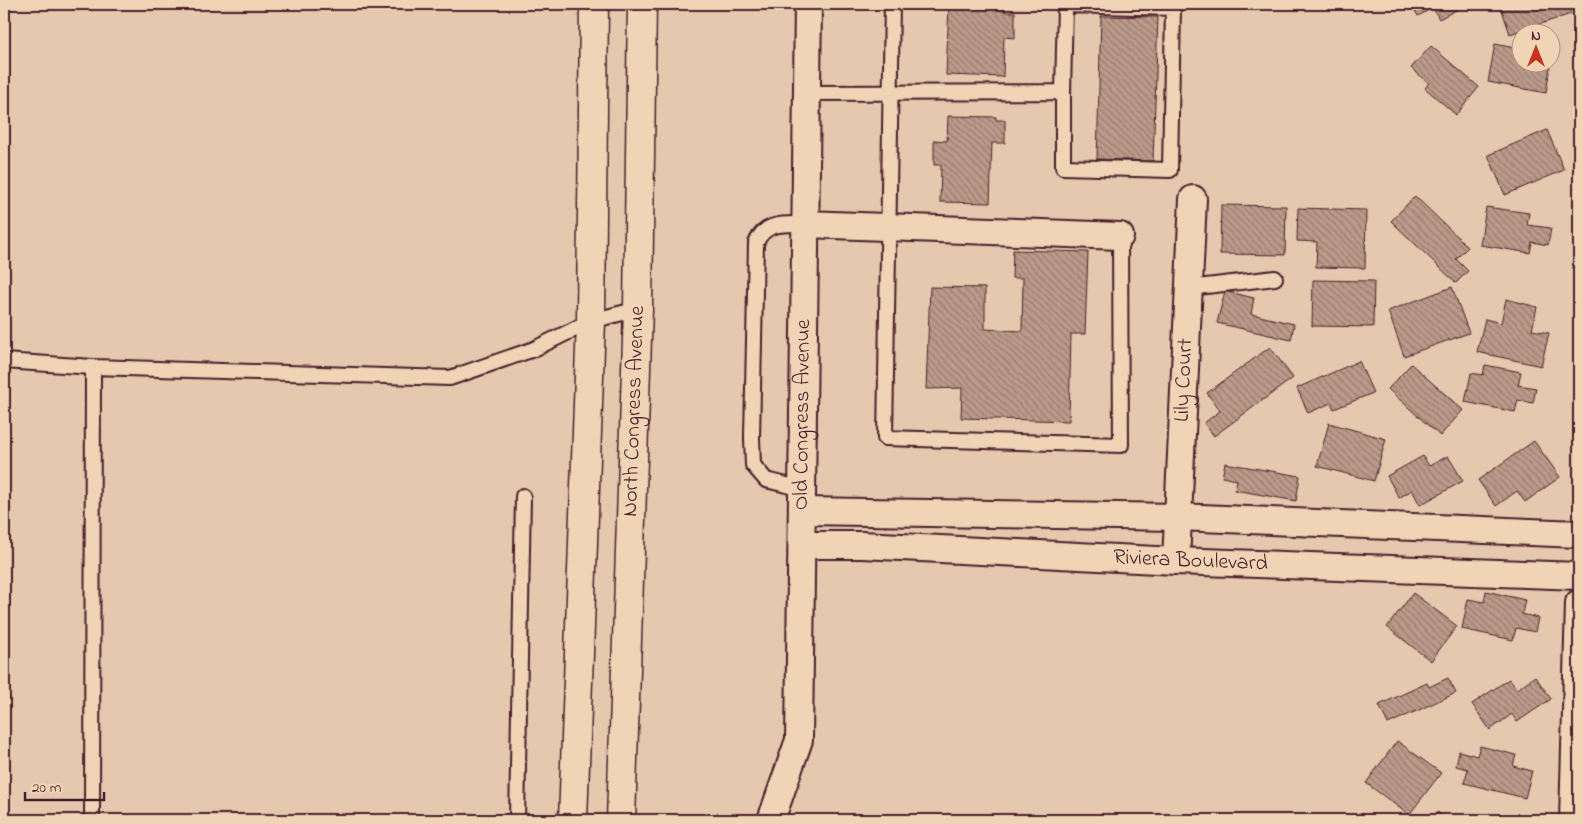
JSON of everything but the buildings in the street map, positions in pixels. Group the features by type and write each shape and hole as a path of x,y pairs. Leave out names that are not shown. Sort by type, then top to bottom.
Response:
{"street":[{"path":"573,820 591,321 594,4"},
{"name":"North Congress Avenue","path":"621,820 638,309 642,4"},
{"name":"Old Congress Avenue","path":"771,820 799,740 808,4"},
{"name":"Lily Court","path":"1176,561 1193,199"},
{"path":"806,224 1120,236"},
{"name":"Riviera Boulevard","path":"803,500 1579,534"},
{"name":"Riviera Boulevard","path":"802,545 862,545 1176,561 1579,576"},
{"path":"1573,820 1579,603"}],"lane":[{"path":"892,4 885,438 1121,445 1120,236"},
{"path":"1065,5 1173,8 1170,170 1063,167 1063,92 1065,5"},
{"path":"807,93 1063,92"},
{"path":"803,500 766,480 753,465 753,329 756,243 760,234 767,227 784,224 806,224"},
{"path":"1189,288 1276,278"},
{"path":"4,361 93,367 450,378 534,349 591,321 638,309"},
{"path":"92,820 93,367"},
{"path":"517,820 523,496"}]}
